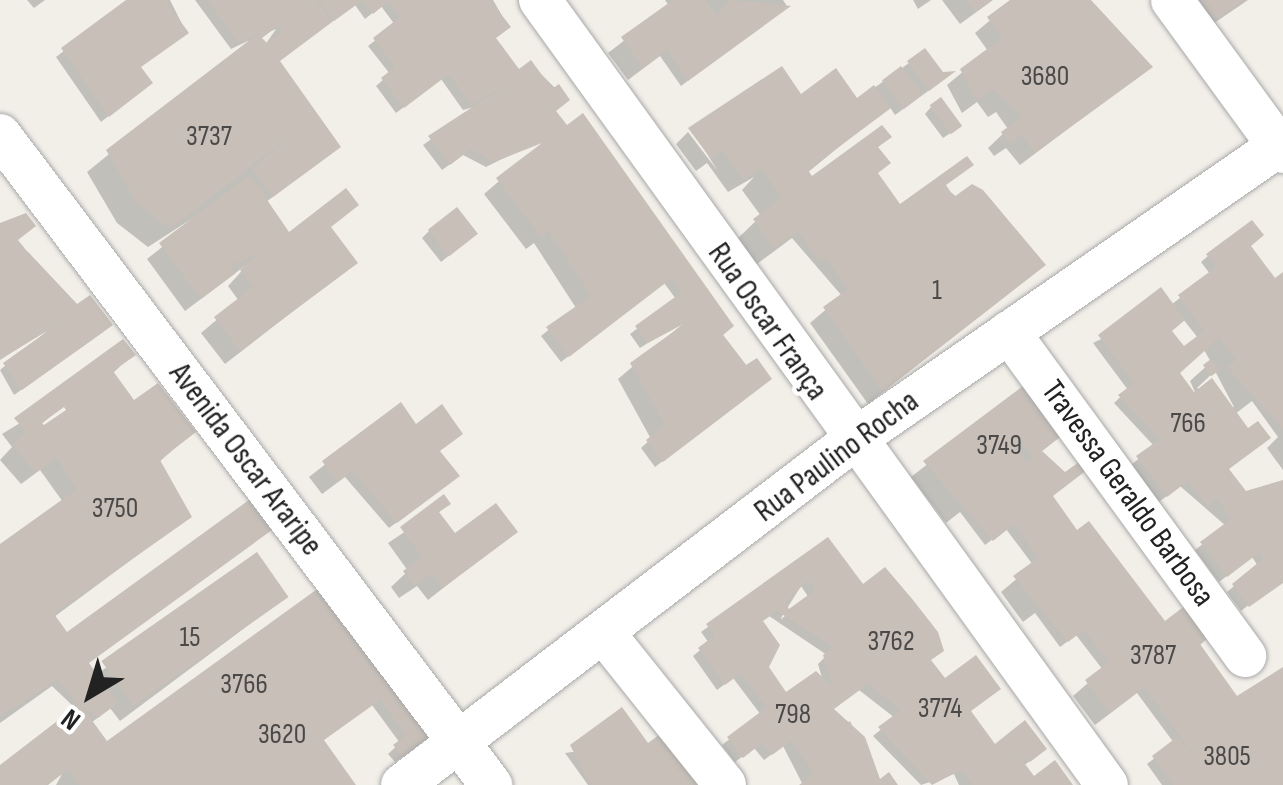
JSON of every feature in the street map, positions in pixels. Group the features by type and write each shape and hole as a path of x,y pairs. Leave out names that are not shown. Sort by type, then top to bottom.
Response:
{"street":[{"name":"Rua Oscar França","path":"540,0 851,442 1107,785"},
{"path":"1172,0 1282,147"},
{"name":"Avenida Oscar Araripe","path":"0,135 491,785"},
{"name":"Rua Paulino Rocha","path":"402,785 607,636 851,442 1282,147"},
{"name":"Travessa Geraldo Barbosa","path":"1009,332 1245,656"},
{"path":"607,636 724,785"}],"building":[{"path":"126,0 165,0 189,33 141,67 153,83 109,117 61,48"},
{"path":"207,0 316,0 332,22 280,61 341,147 273,197 252,169 295,132 170,229 137,203 106,150 259,33 239,43","holes":["278,26 282,31 267,43 262,38"]},
{"path":"318,0 363,0 334,21"},
{"path":"363,0 490,0 511,27 496,38 519,69 531,60 552,89 559,84 570,100 556,111 567,125 583,113 734,326 723,335 746,365 757,358 772,379 663,462 646,440 665,425 630,363 687,322 648,343 635,326 682,292 672,278 569,357 546,327 591,296 549,231 541,237 496,178 542,143 494,162 471,149 450,165 428,136 508,84 471,105 449,74 404,108 381,78 395,67 373,38 400,17 389,1 373,14"},
{"path":"673,0 705,0 717,15 730,0 791,6 688,81 667,50 643,68 621,37"},
{"path":"967,0 992,0 975,12"},
{"path":"1010,0 1091,0 1153,67 1035,153 1021,135 1010,144 1001,132 1023,116 993,90 976,101 960,69 1002,38 987,17"},
{"path":"1201,0 1244,0 1216,20"},
{"path":"925,48 943,72 956,71 929,91 907,61"},
{"path":"782,66 801,94 836,68 857,98 874,85 891,108 808,170 812,176 882,125 892,137 878,147 891,163 878,173 900,204 967,156 974,165 946,185 954,197 972,184 983,190 1046,265 883,392 823,307 848,289 825,257 819,261 798,231 774,248 753,219 782,198 760,168 743,180 722,150 711,159 688,128"},
{"path":"901,66 923,95 903,109 882,80"},
{"path":"941,97 962,126 951,134 930,105"},
{"path":"250,175 289,232 346,188 359,205 331,227 358,263 240,351 214,317 253,287 240,270 259,253 230,266 236,273 201,299 159,243"},
{"path":"457,207 478,234 449,257 428,230"},
{"path":"26,213 36,226 18,240 77,304 90,295 113,325 22,390 3,363 65,319 0,360 0,223"},
{"path":"1252,220 1264,235 1251,246 1275,278 1283,272 1283,429 1227,367 1236,360 1219,338 1180,373 1194,392 1212,378 1248,428 1258,421 1271,438 1229,469 1246,491 1283,480 1283,583 1249,607 1232,584 1264,558 1260,552 1227,577 1200,542 1231,519 1217,498 1207,506 1188,481 1167,497 1136,456 1160,439 1118,395 1134,383 1098,335 1161,287 1185,320 1172,331 1184,346 1204,331 1178,295 1216,267 1206,254"},
{"path":"123,339 136,355 113,371 134,400 158,383 196,432 160,460 192,517 54,614 67,632 249,500 272,530 89,663 118,703 98,718 83,708 107,741 320,587 430,737 403,757 393,745 406,735 380,700 324,740 356,785 80,785 69,769 46,785 0,785 0,765 78,705 58,679 0,717 0,544 77,489 56,458 37,472 29,466 12,444 27,433 14,418","holes":["64,407 66,410 42,423"]},
{"path":"1211,359 1219,370 1211,376 1203,365"},
{"path":"1031,380 1068,431 1042,451 1065,472 1086,457 1092,466 1053,496 1077,530 1089,521 1165,621 1195,598 1219,630 1200,644 1237,696 1283,667 1283,785 1174,785 1152,756 1177,737 1194,755 1144,687 1110,713 1085,680 1109,662 1084,630 1068,642 1013,576 1038,558 1014,524 993,541 923,461","holes":["1020,440 1033,457 1026,462 1013,445"]},
{"path":"401,402 416,424 442,404 463,434 440,451 460,476 397,523 352,471 337,482 322,461"},
{"path":"444,494 451,504 439,512 455,533 496,503 518,532 443,588 432,573 414,586 403,571 422,557 400,527"},
{"path":"828,537 863,584 885,567 913,600 938,632 944,651 931,660 945,678 976,655 1001,689 971,711 995,744 1025,720 1047,749 1030,762 1019,756 1034,776 1055,760 1073,785 973,785 961,770 932,785 878,727 901,710 868,684 834,709 865,737 880,779 889,772 898,785 799,785 814,774 791,741 772,755 762,743 743,758 727,737 767,707 741,673 725,685 698,648 715,635 706,624","holes":["808,580 815,590 789,609 785,603","777,611 833,647 823,655 833,687 816,671 786,692 769,667 780,645 763,621"]},
{"path":"257,552 289,597 133,706 101,661"},
{"path":"622,707 648,743 659,735 702,785 591,785 570,745"}]}
